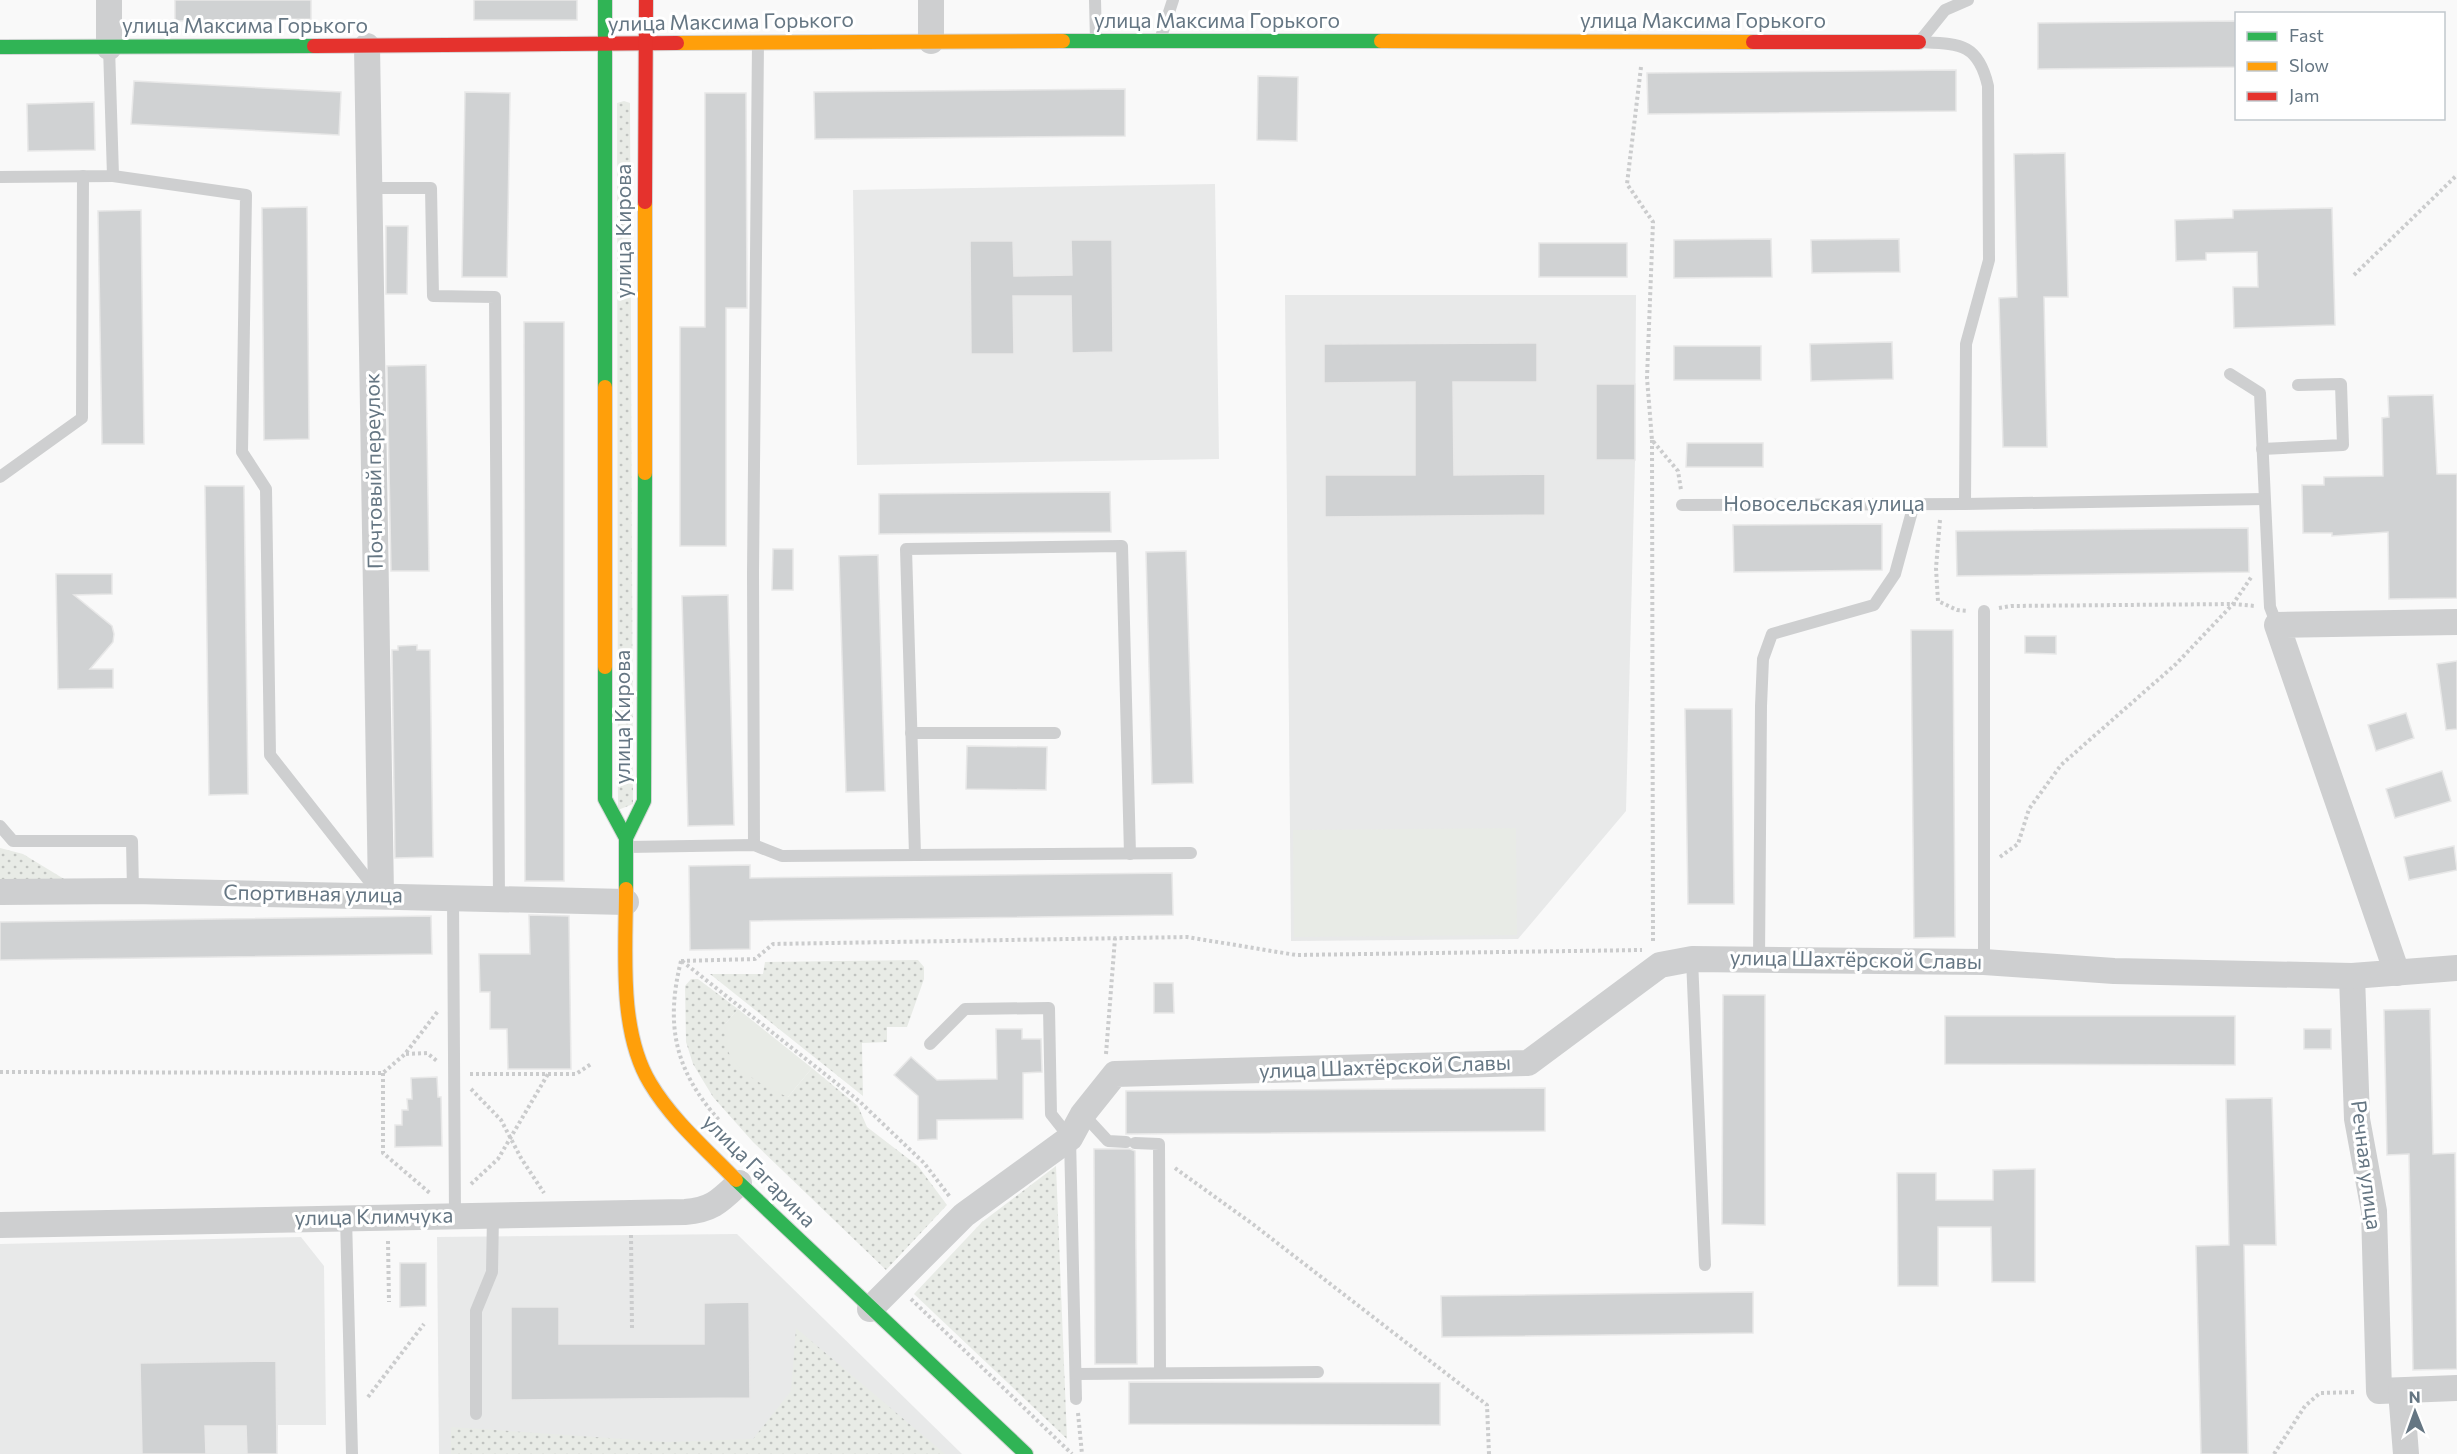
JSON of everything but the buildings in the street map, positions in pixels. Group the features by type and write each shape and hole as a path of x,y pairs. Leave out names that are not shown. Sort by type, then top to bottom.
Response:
{"main road":[{"name":"улица Кирова","path":"605,0 605,799 626,843"},
{"name":"улица Кирова","path":"626,843 644,801 646,0"},
{"name":"улица Максима Горького","path":"0,46 367,46 931,41 1919,42"},
{"name":"улица Гагарина","path":"626,843 629,1019 636,1053 650,1083 675,1117 739,1183 1026,1454"}],"street":[{"path":"108,0 109,47"},
{"path":"931,0 931,41"},
{"name":"Почтовый переулок","path":"367,46 381,895"},
{"path":"2397,973 2273,616 2457,622"},
{"name":"Спортивная улица","path":"0,892 133,891 626,902"},
{"name":"улица Шахтёрской Славы","path":"1115,1074 1528,1063 1660,965 1692,959 1984,962 2114,971 2352,976 2457,968"},
{"name":"Речная улица","path":"2352,976 2357,1119 2374,1211 2390,1391 2406,1454"},
{"path":"870,1309 964,1215 1070,1138 1083,1114 1115,1074"},
{"name":"улица Климчука","path":"0,1225 703,1210 717,1204 739,1183"},
{"path":"2390,1391 2457,1388"}],"lane":[{"path":"1095,0 1096,42"},
{"path":"1159,42 1173,0"},
{"path":"1919,42 1945,10 1968,0"},
{"path":"754,845 753,573 758,42"},
{"name":"улица Максима Горького","path":"1919,42 1952,44 1972,52 1983,65 1988,86 1989,260 1966,344 1965,504"},
{"path":"109,47 113,176"},
{"path":"0,477 82,418 83,176"},
{"path":"0,177 113,176 246,195 242,452 266,489 270,754 381,895"},
{"path":"368,188 431,188 433,296 495,297 499,899"},
{"path":"2230,374 2260,393 2266,555 2273,616"},
{"path":"2262,449 2343,445 2341,384 2298,385"},
{"name":"Новосельская улица","path":"1682,505 1965,504 2264,499"},
{"path":"1759,959 1763,659 1772,634 1874,604 1895,574 1914,504"},
{"path":"915,855 906,549 1122,546 1130,854"},
{"path":"1984,611 1984,962"},
{"path":"911,733 1055,733"},
{"path":"0,826 13,841 132,841 133,891"},
{"path":"626,843 754,845 782,856 1191,853"},
{"path":"453,898 455,1215"},
{"path":"1692,959 1705,1265"},
{"path":"930,1044 965,1009 1048,1008 1051,1114 1070,1138 1076,1399"},
{"path":"1083,1114 1108,1140 1160,1144 1160,1373"},
{"path":"476,1414 476,1311 492,1272 493,1215"},
{"path":"346,1217 352,1454"},
{"path":"1076,1374 1318,1372"}],"path":[{"path":"681,961 755,958 773,944 1187,937 1296,955 1653,950 1652,440 1647,378 1653,222 1627,184 1644,42"},
{"path":"2354,275 2457,175"},
{"path":"1652,440 1678,471 1682,505"},
{"path":"1942,504 1936,568 1938,601 1957,610 1984,611 2011,606 2232,604 2273,616"},
{"path":"1985,868 2018,844 2029,809 2061,765 2176,664 2232,604 2266,555"},
{"path":"1115,938 1105,1065 1115,1074"},
{"path":"681,961 675,986 676,1044 683,1068 704,1104 725,1127"},
{"path":"681,961 859,1101 924,1163 964,1215"},
{"path":"0,1072 382,1073 405,1054 453,992"},
{"path":"405,1054 427,1053 468,1085 501,1120 509,1137 557,1214"},
{"path":"454,1074 576,1074 591,1064"},
{"path":"382,1073 383,1153 455,1215 471,1184 498,1159 509,1137 549,1074"},
{"path":"1160,1158 1254,1224 1487,1405 1489,1454"},
{"path":"630,1213 632,1328"},
{"path":"387,1216 389,1302"},
{"path":"895,1284 1072,1454"},
{"path":"352,1418 424,1324"},
{"path":"2274,1454 2305,1406 2320,1393 2390,1391"},
{"path":"1076,1399 1082,1454"}],"shaded area":[{"path":"624,101 630,103 633,804 618,810 617,103"},
{"path":"1215,184 1219,459 857,465 853,190"},
{"path":"1285,295 1636,295 1635,460 1626,811 1518,939 1291,941"},
{"path":"1516,828 1517,935 1294,937 1293,830"},
{"path":"0,848 23,854 69,882 0,882"},
{"path":"918,960 924,967 924,979 907,1027 887,1027 887,1042 862,1043 863,1096 710,974 763,974 765,962"},
{"path":"691,979 698,979 738,1009 726,1023 788,1097 812,1068 858,1106 867,1127 918,1166 947,1205 886,1270 753,1142 713,1097 693,1064 686,1042 685,986"},
{"path":"738,1009 812,1068 788,1097 745,1073 732,1059 726,1044 726,1023"},
{"path":"1056,1166 1067,1439 914,1294 982,1222"},
{"path":"737,1234 962,1454 439,1454 437,1237"},
{"path":"301,1237 324,1266 326,1425 278,1425 277,1454 0,1454 0,1244"},
{"path":"796,1328 945,1454 451,1454 451,1427 667,1442 753,1439 791,1391"}],"traffic: fast":[{"path":"605,0 605,387"},
{"path":"1063,41 1381,41"},
{"path":"0,47 314,46"},
{"path":"626,889 626,838 644,801 645,473"},
{"path":"605,667 605,799 626,838"},
{"path":"736,1180 1026,1454"}],"traffic: slow":[{"path":"677,43 1063,41"},
{"path":"1381,41 1753,42"},
{"path":"645,202 645,473"},
{"path":"605,387 605,667"},
{"path":"626,889 625,963 628,1014 640,1062 650,1083 668,1109 736,1180"}],"traffic: jam":[{"path":"645,202 646,0"},
{"path":"1753,42 1919,42"},
{"path":"314,46 677,43"}]}
